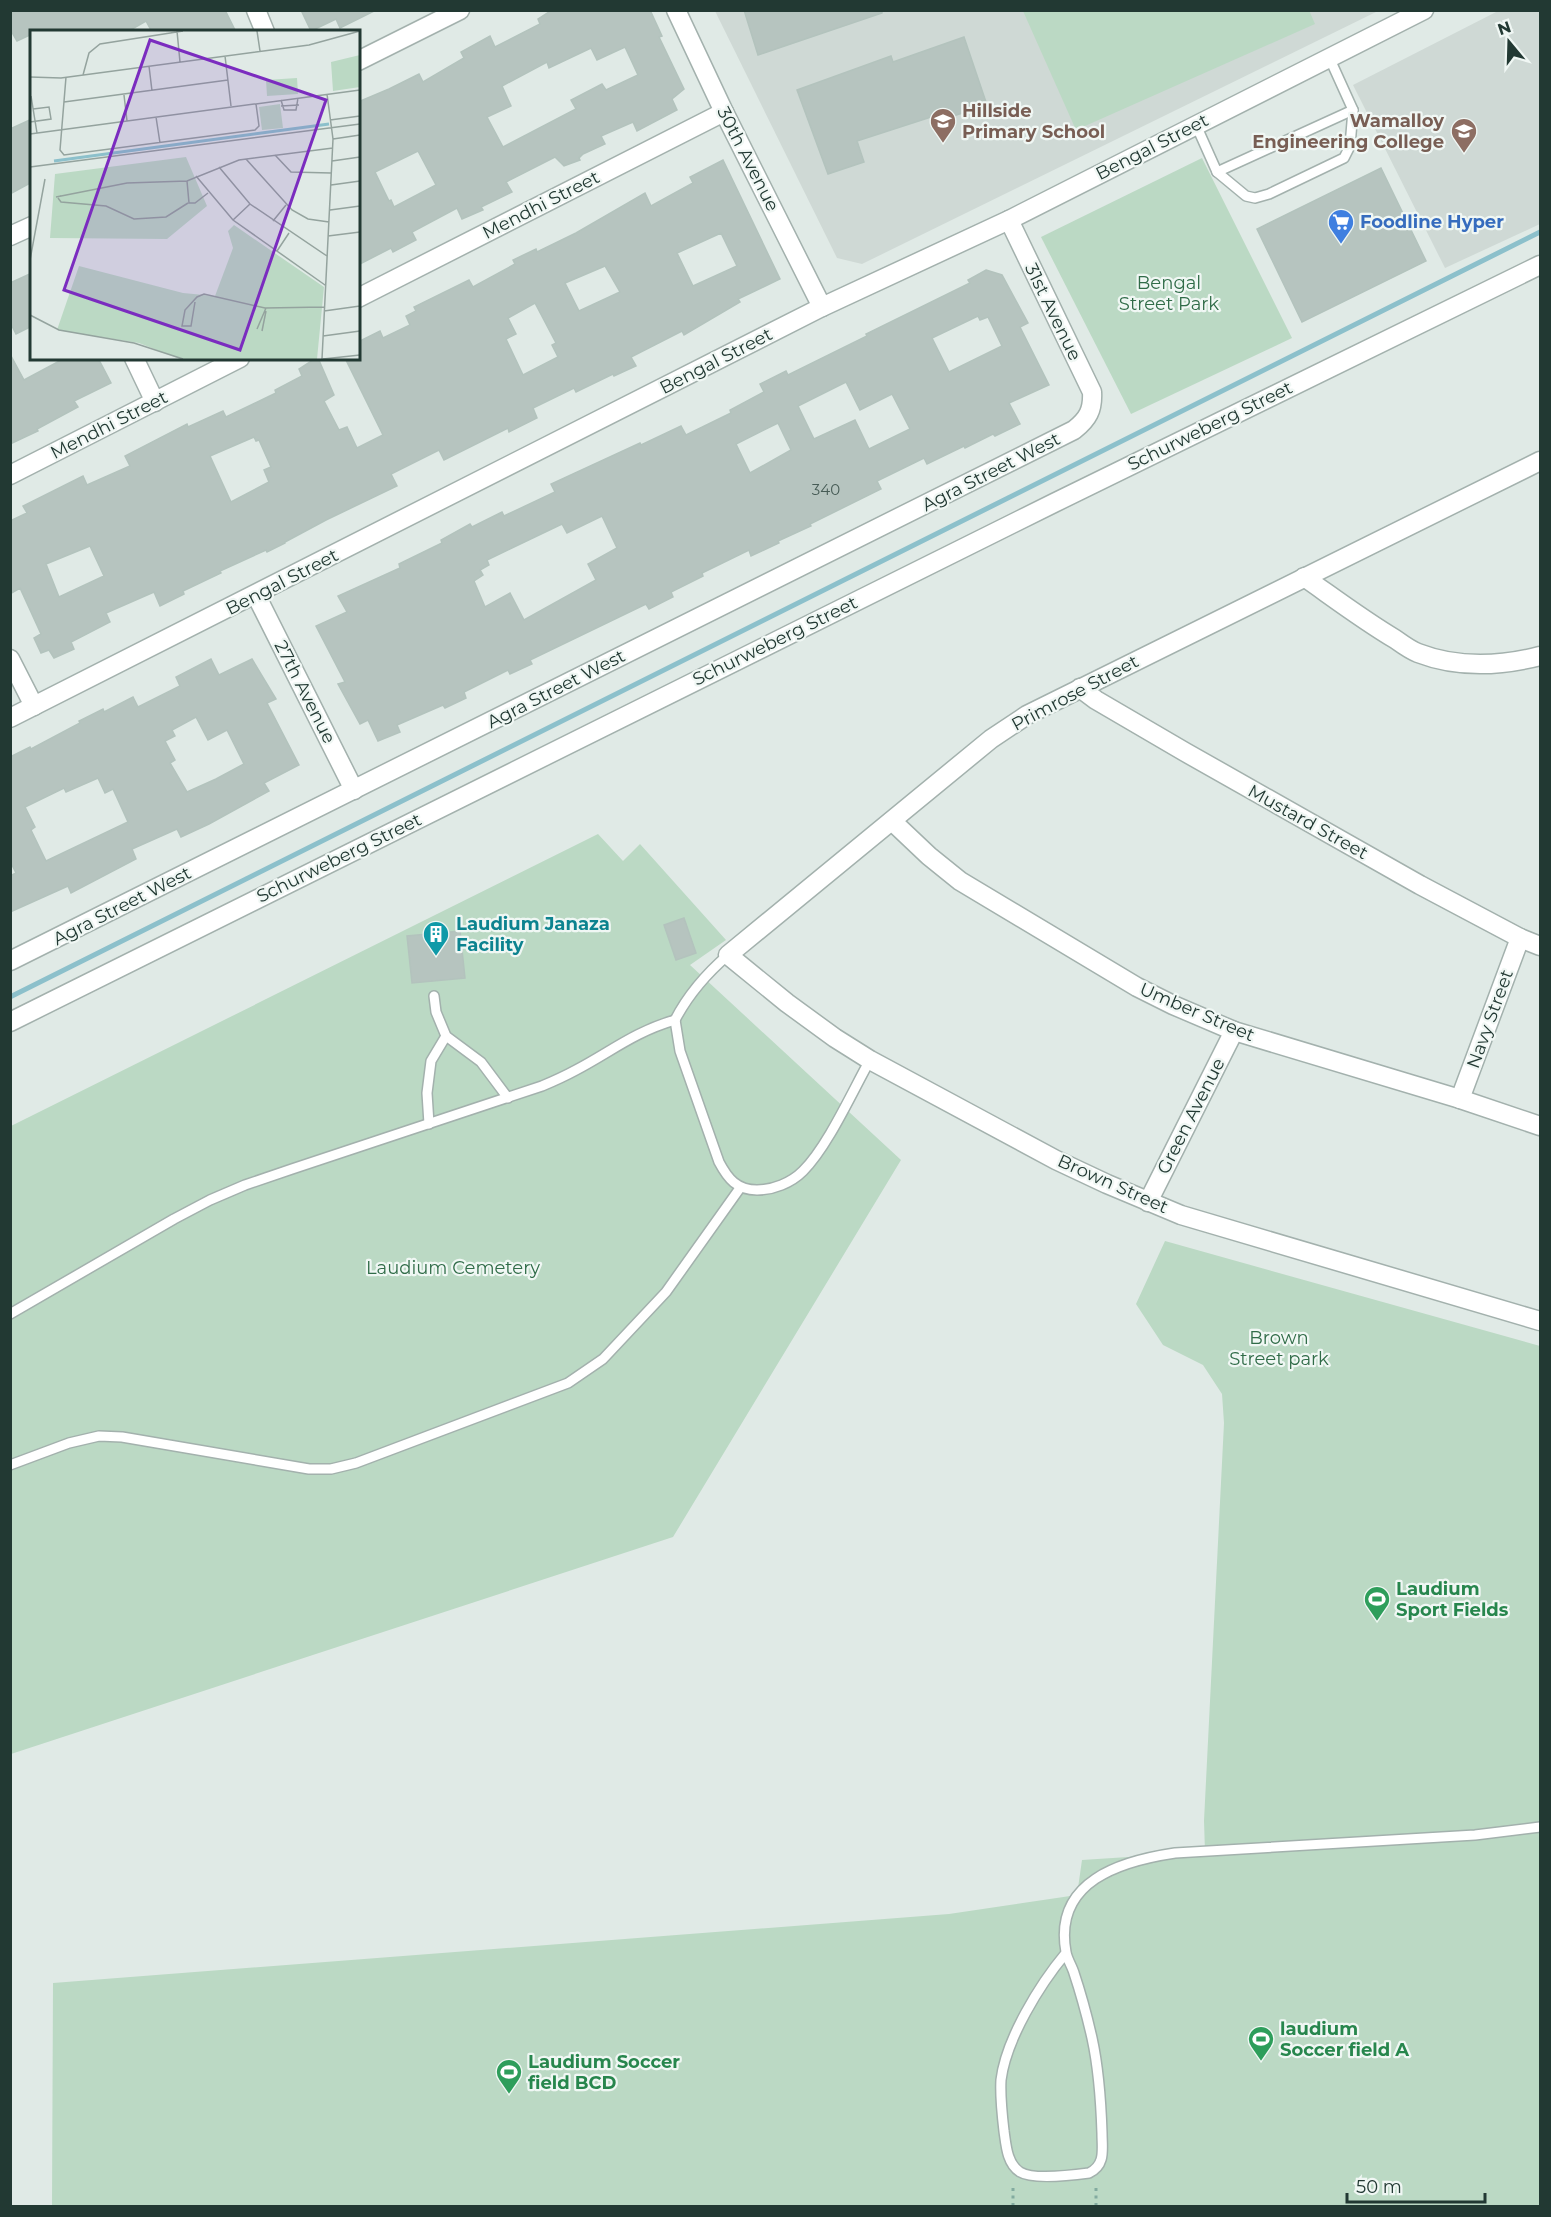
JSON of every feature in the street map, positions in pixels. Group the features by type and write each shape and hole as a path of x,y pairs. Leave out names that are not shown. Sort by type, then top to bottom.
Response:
{"street":[{"path":"256,10 265,30"},
{"path":"360,60 460,10"},
{"name":"30th Avenue","path":"676,10 724,112 822,307"},
{"name":"Bengal Street","path":"10,718 822,307 1009,220 1424,10"},
{"name":"Mendhi Street","path":"360,297 724,112"},
{"name":"31st Avenue","path":"1009,220 1092,392 1093,406"},
{"path":"10,236 30,227"},
{"name":"Schurweberg Street","path":"10,1022 1044,508 1540,265"},
{"path":"135,360 155,402"},
{"name":"Mendhi Street","path":"10,475 236,360"},
{"name":"Agra Street West","path":"10,961 1074,430 1086,421 1093,406"},
{"name":"Primrose Street","path":"728,955 991,740 1027,715 1540,461"},
{"path":"1304,577 1376,628 1417,653 1474,664 1502,663 1540,656"},
{"name":"27th Avenue","path":"256,595 354,790"},
{"path":"10,659 34,706"},
{"name":"Mustard Street","path":"1080,688 1096,700 1185,752 1420,885 1520,938 1540,946"},
{"name":"Umber Street","path":"892,821 929,856 960,880 1137,987 1234,1031 1460,1099 1540,1126"},
{"name":"Navy Street","path":"1460,1099 1520,938"},
{"name":"Brown Street","path":"728,955 787,1003 870,1060 1056,1160 1148,1202 1181,1215 1540,1321"},
{"name":"Green Avenue","path":"1148,1202 1234,1031"}],"lane":[{"path":"1196,125 1217,172 1246,196 1255,198 1269,194 1344,158 1350,146 1353,110 1329,57"},
{"path":"1217,172 1353,110"},
{"name":"Primrose Street","path":"675,1020 683,1004 703,978 728,955"},
{"path":"434,996 436,1012 446,1036 481,1062 508,1098"},
{"path":"10,1314 210,1200 264,1178 508,1098 576,1070 630,1037 654,1026 675,1020 680,1051 726,1176 740,1188 766,1190 787,1183 802,1173 825,1141 870,1060"},
{"path":"429,1124 427,1093 431,1061 446,1036"},
{"path":"10,1465 69,1443 99,1436 122,1437 309,1469 331,1469 356,1463 535,1396 568,1383 603,1359 666,1292 740,1188"},
{"path":"1066,1953 1043,1982 1034,1998 1010,2047 1001,2078 1001,2102 1009,2157 1014,2167 1032,2176 1082,2174 1096,2170 1102,2159 1096,2062 1082,2000 1066,1953 1066,1922 1071,1906 1091,1881 1105,1872 1134,1860 1197,1851 1475,1835 1540,1827"}],"path":[{"path":"1013,2206 1014,2167"},
{"path":"1096,2170 1096,2206"}],"shaded area":[{"name":"Wamalloy Engineering College","path":"1500,10 1540,11 1540,224 1445,268 1353,85"},
{"name":"Hillside Primary School","path":"715,11 1378,11 862,264 837,258"}],"green space":[{"path":"1309,10 1315,24 1076,130 1023,11"},
{"name":"Bengal Street Park","path":"1202,158 1292,338 1131,414 1041,237"},
{"name":"Laudium Cemetery","path":"598,834 623,861 640,844 726,940 690,965 901,1160 673,1537 11,1754 11,1126"},
{"name":"Laudium Sport Fields","path":"1165,1241 1540,1346 1540,2206 52,2206 53,1983 949,1914 1077,1895 1082,1860 1205,1852 1204,1821 1224,1423 1222,1394 1203,1365 1163,1345 1136,1304"}],"building":[{"path":"10,10 225,10 235,30 151,30 146,21 130,30 30,30 30,35 17,41 10,29"},
{"path":"301,10 376,10 340,28 336,19 311,30"},
{"path":"552,10 650,10 662,36 659,37 684,89 672,99 677,110 637,131 633,122 601,136 605,144 583,154 580,160 564,166 555,157 506,182 512,192 481,207 483,210 462,219 457,208 412,232 416,240 393,252 391,248 360,264 360,101 419,74 423,82 464,58 461,52 490,36 495,47 540,24 538,19","holes":["625,47 638,75 606,90 602,84 571,100 576,109 503,147 487,117 511,106 502,86 547,62 549,68 591,48 597,60","418,151 436,185 394,207 375,172"]},
{"path":"744,10 882,10 882,13 758,55"},
{"path":"964,37 987,105 932,123 931,117 857,141 864,162 828,174 797,90 891,56 893,62"},
{"path":"30,120 30,183 10,194 10,129"},
{"path":"723,160 780,279 738,299 740,302 684,335 682,331 631,357 636,366 614,376 613,374 576,392 574,388 533,408 537,418 509,432 508,428 444,460 439,450 391,474 397,486 326,520 267,552 266,550 220,571 221,573 183,591 184,594 160,606 154,592 106,613 110,622 71,642 74,649 54,658 49,650 41,653 34,638 41,634 20,588 10,594 10,521 27,513 23,506 83,476 87,485 130,466 125,456 187,424 188,427 223,411 226,417 276,393 275,390 302,376 299,369 313,360 319,360 334,395 324,401 339,430 347,427 357,448 383,435 346,360 360,360 360,341 380,331 383,338 410,325 406,316 416,311 414,307 469,280 473,287 515,264 513,260 536,249 537,252 576,233 645,193 651,206 693,183 690,177","holes":["721,233 737,266 693,286 677,253","605,266 620,292 579,311 565,283","535,303 556,343 552,345 558,357 523,375 506,339 516,334 508,318","254,437 256,441 259,440 271,467 264,470 269,482 231,502 210,456","90,546 104,576 59,597 46,564"]},
{"name":"Foodline Hyper","path":"1381,168 1426,261 1302,322 1257,229"},
{"path":"986,270 1002,275 1028,323 1020,327 1049,385 1009,403 1020,424 965,448 964,446 927,464 924,458 877,481 881,489 810,524 811,526 778,541 779,543 751,556 749,550 702,573 703,576 671,592 673,597 649,609 646,604 530,660 532,664 510,674 508,670 464,692 466,698 445,708 443,705 397,725 400,732 378,741 368,720 360,724 338,684 345,682 316,626 347,612 338,596 400,568 399,564 442,543 441,540 470,524 472,527 502,512 504,516 555,492 551,484 681,426 686,435 731,413 730,410 764,392 760,384 786,371 788,375 867,336 866,334 970,283 968,280","holes":["978,316 980,320 988,317 1002,346 949,372 932,338","846,382 860,410 892,394 910,429 869,449 855,420 814,439 798,406","778,423 791,450 750,473 736,444","602,516 617,548 588,564 596,580 524,620 510,593 485,607 474,581 483,575 480,570 489,565 487,560 562,524 567,533"]},
{"path":"30,274 30,327 16,334 10,322 10,283"},
{"path":"10,354 24,380 61,360 99,360 111,383 74,401 78,407 37,429 38,431 10,444"},
{"path":"211,659 219,675 252,659 276,699 267,703 299,765 264,783 269,791 209,824 181,837 177,829 132,849 136,859 71,893 68,886 10,912 10,876 16,873 10,861 10,757 30,747 31,749 103,709 104,712 133,697 138,707 180,686 176,677","holes":["196,717 208,740 227,730 244,764 187,792 170,763 175,760 165,741 175,736 172,730","98,778 105,793 113,789 128,822 46,861 31,830 35,827 25,807 64,788 66,792"]},
{"path":"684,918 696,953 676,960 664,925"},
{"name":"Laudium Janaza Facility","path":"460,931 465,978 412,983 407,936"}],"waterway":[{"path":"10,997 1540,232"}],"place":[{"name":"Hillside Primary School","path":"943,144"},
{"name":"Wamalloy Engineering College","path":"1464,154"},
{"name":"Foodline Hyper","path":"1341,245"},
{"name":"Laudium Janaza Facility","path":"436,957"},
{"name":"Laudium Sport Fields","path":"1377,1622"},
{"name":"laudium Soccer field A","path":"1261,2062"},
{"name":"Laudium Soccer field BCD","path":"509,2095"}],"park label":[{"name":"Brown Street park","path":"1279,1348"}]}
